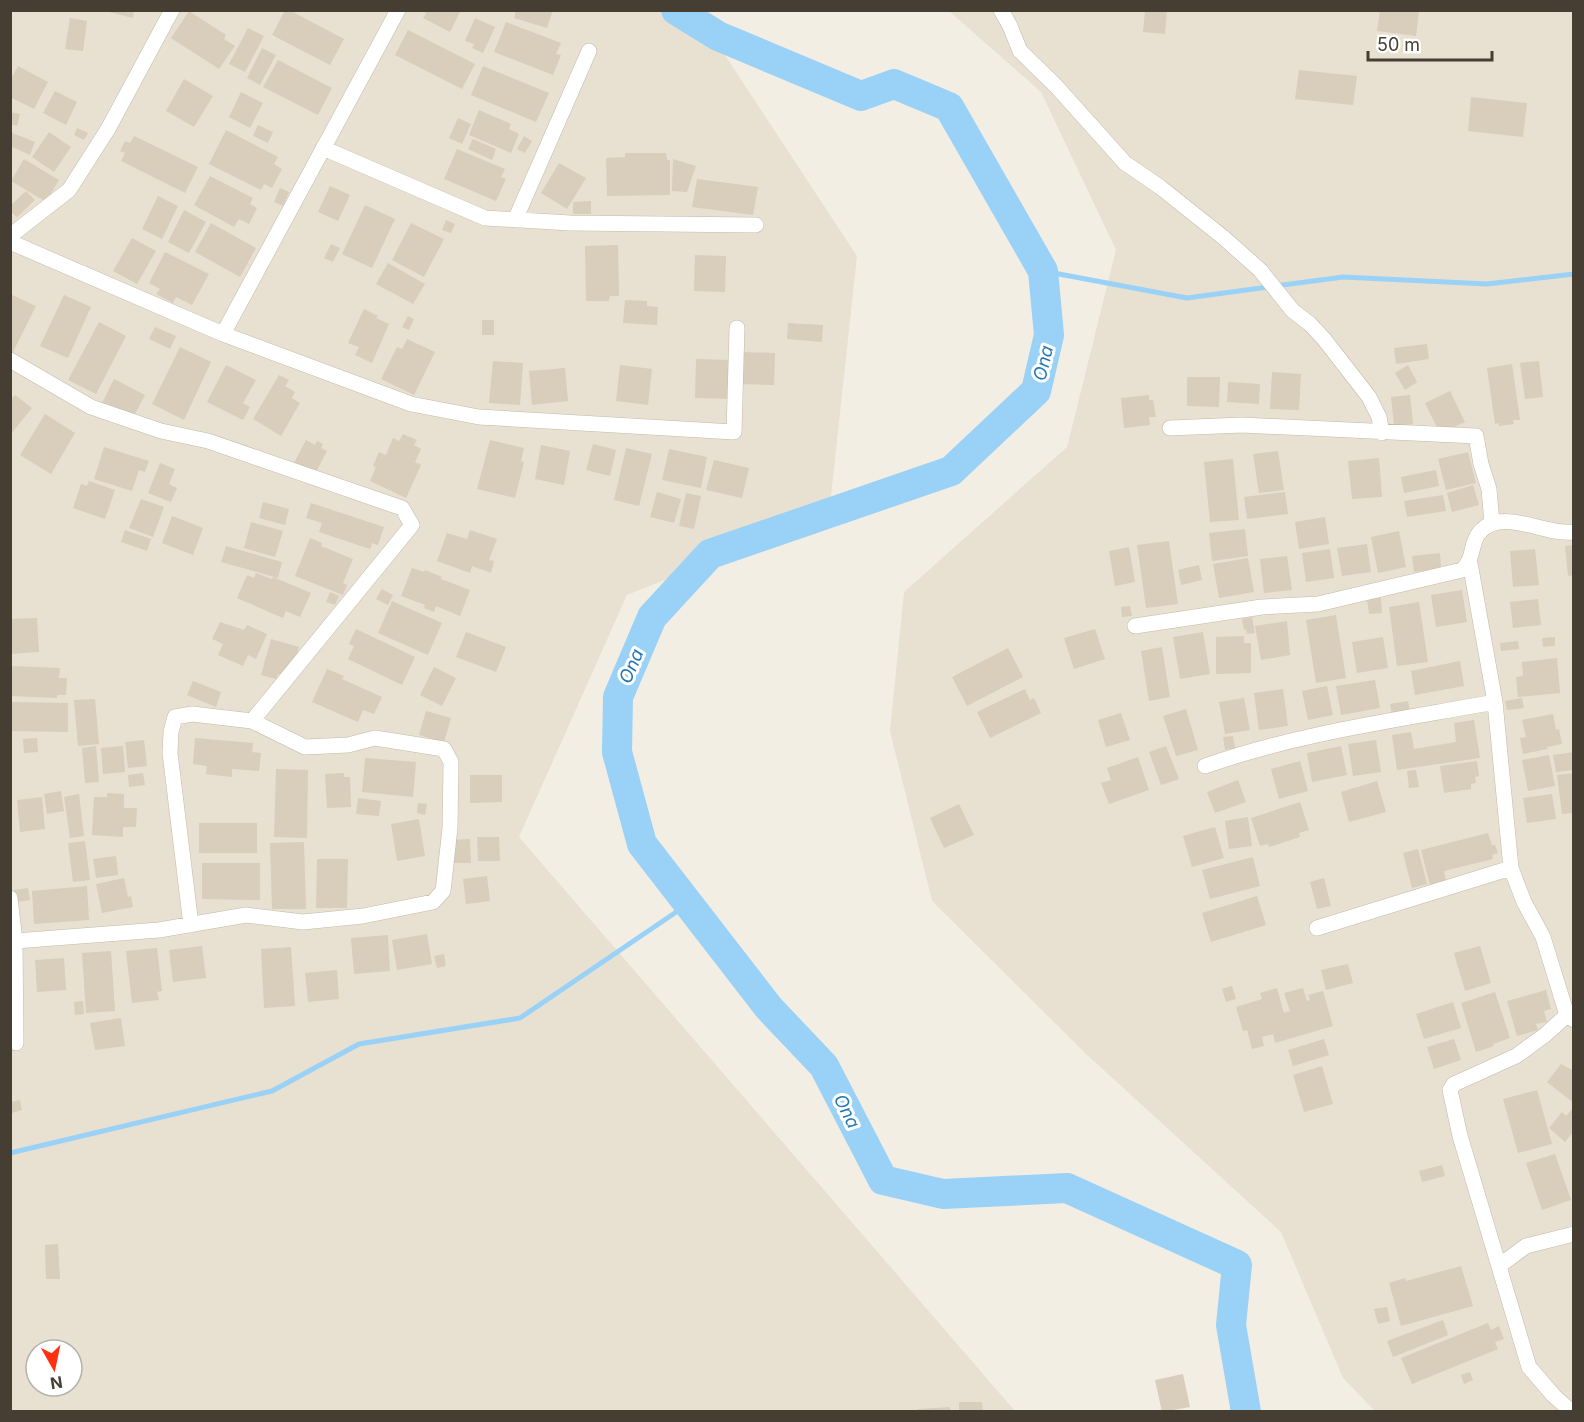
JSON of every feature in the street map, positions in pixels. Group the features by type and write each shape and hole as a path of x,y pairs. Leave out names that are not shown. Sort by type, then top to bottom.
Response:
{"street":[{"path":"10,236 69,190 108,129 172,10"},
{"path":"223,334 398,10"},
{"path":"1001,10 1020,51 1056,86 1125,162 1224,238 1260,270 1293,311 1324,339 1369,397 1379,417 1382,433"},
{"path":"515,220 589,51"},
{"path":"323,148 485,218 570,223 756,225"},
{"path":"10,242 223,334 411,404 480,417 734,432 737,328"},
{"path":"10,360 91,407 161,431 208,441 402,508 412,525 252,721"},
{"path":"1170,428 1242,425 1476,436 1481,464 1489,489 1492,522"},
{"path":"1572,1412 1554,1396 1529,1366 1460,1136 1450,1090 1454,1084 1516,1056 1570,1017 1543,937 1524,902 1511,868 1495,702 1470,563 1478,533 1492,522 1511,522 1563,533 1574,532"},
{"path":"1135,626 1262,607 1318,604 1462,570 1470,563"},
{"path":"1205,766 1248,751 1296,739 1495,702"},
{"path":"15,941 159,930 246,915 303,922 363,916 433,902 443,891 450,828 452,762 444,749 375,738 348,745 305,747 252,721 192,714 175,717 171,732 170,753 191,924"},
{"path":"1317,928 1511,868"},
{"path":"10,898 15,941 16,1043"},
{"path":"1499,1266 1526,1246 1574,1233"}],"shaded area":[{"path":"10,11 696,11 857,256 829,515 627,595 519,837 1015,1411 11,1411"},
{"path":"949,11 1573,11 1573,1411 1375,1411 1343,1378 1281,1232 1085,1053 932,901 890,731 904,592 1067,447 1116,250 1041,92"}],"building":[{"path":"101,10 134,10 133,18"},
{"path":"285,10 344,39 330,65 272,35"},
{"path":"420,10 461,10 450,32 423,18 426,13"},
{"path":"516,10 553,10 547,28 514,18"},
{"path":"1145,10 1167,10 1165,34 1143,32"},
{"path":"1380,10 1419,11 1416,36 1377,31"},
{"path":"189,11 226,35 224,39 235,46 219,69 171,38"},
{"path":"70,18 87,21 83,51 65,49"},
{"path":"475,18 495,27 483,53 472,48 474,44 465,41"},
{"path":"506,22 561,43 556,54 561,55 553,75 494,52"},
{"path":"248,28 264,36 245,72 229,64"},
{"path":"408,30 475,64 462,89 395,55"},
{"path":"262,48 276,55 260,85 247,78"},
{"path":"278,60 332,88 318,115 263,87"},
{"path":"18,66 48,82 34,109 10,97 10,80"},
{"path":"483,66 549,93 536,122 471,95"},
{"path":"1299,70 1357,76 1353,105 1295,99"},
{"path":"184,79 213,96 194,127 166,111"},
{"path":"55,91 77,102 66,125 43,113"},
{"path":"241,92 263,103 250,128 229,117"},
{"path":"1471,97 1527,103 1523,137 1468,131"},
{"path":"479,110 511,124 509,129 519,134 511,153 469,135"},
{"path":"10,112 20,114 17,126 10,124"},
{"path":"458,118 471,124 462,144 449,138"},
{"path":"258,125 273,132 268,143 253,136"},
{"path":"77,128 88,133 84,140 74,135"},
{"path":"226,130 278,157 274,164 282,169 272,188 264,184 261,190 209,164"},
{"path":"10,132 35,142 30,155 10,146"},
{"path":"49,132 71,147 54,172 32,157"},
{"path":"134,136 198,167 185,193 121,161 125,153 120,151 125,141 130,143"},
{"path":"524,136 532,141 525,153 517,149"},
{"path":"473,139 496,149 492,160 468,149"},
{"path":"457,149 505,169 501,177 506,179 496,201 444,179"},
{"path":"625,153 666,153 667,160 670,160 670,195 607,196 606,158 625,157"},
{"path":"24,159 59,180 46,202 11,181"},
{"path":"673,159 696,166 687,192 672,191"},
{"path":"559,163 586,178 567,209 541,193"},
{"path":"210,176 253,198 250,204 257,208 249,224 239,219 234,227 194,205"},
{"path":"697,179 758,187 753,215 692,207"},
{"path":"330,186 350,195 338,221 318,212"},
{"path":"280,188 289,192 283,206 274,202"},
{"path":"26,191 35,200 17,217 10,211 10,206"},
{"path":"158,196 178,206 162,239 142,229"},
{"path":"591,201 591,214 573,214 573,202"},
{"path":"365,205 395,219 372,268 342,254"},
{"path":"184,210 206,222 189,253 168,242"},
{"path":"446,220 455,224 451,233 442,230"},
{"path":"211,223 256,248 240,277 195,252"},
{"path":"411,223 444,239 424,277 392,260"},
{"path":"132,238 156,251 137,284 113,271"},
{"path":"331,244 340,248 333,262 324,258"},
{"path":"618,245 619,296 610,296 609,301 586,301 585,246"},
{"path":"165,252 209,274 192,305 176,297 173,303 156,294 160,289 149,283"},
{"path":"695,255 726,256 725,292 694,291"},
{"path":"388,263 425,284 413,304 376,284"},
{"path":"10,294 36,306 12,354 10,353"},
{"path":"64,295 91,307 68,358 40,346"},
{"path":"625,300 647,301 647,306 658,307 657,325 623,323"},
{"path":"364,309 389,324 372,363 355,355 359,347 348,343"},
{"path":"408,316 414,319 409,330 402,327"},
{"path":"482,320 494,320 494,335 482,335"},
{"path":"99,322 126,336 96,394 68,380"},
{"path":"788,323 823,325 822,342 787,339"},
{"path":"155,327 176,336 170,349 149,339"},
{"path":"407,339 435,352 414,395 381,379 397,347 402,349"},
{"path":"1427,344 1429,359 1396,364 1394,348"},
{"path":"180,347 211,362 184,420 152,404"},
{"path":"741,352 775,353 774,385 740,384"},
{"path":"696,359 730,360 730,399 695,398"},
{"path":"493,361 523,363 520,405 489,403"},
{"path":"1539,361 1543,397 1525,399 1520,363"},
{"path":"1512,364 1520,420 1513,420 1514,424 1499,426 1499,423 1495,424 1487,368"},
{"path":"226,365 256,380 243,403 250,407 243,420 207,402"},
{"path":"620,365 652,369 648,405 616,401"},
{"path":"1408,365 1417,382 1405,390 1395,373"},
{"path":"565,368 568,401 532,405 529,371"},
{"path":"1272,372 1301,374 1299,410 1270,409"},
{"path":"279,375 289,380 285,386 295,392 292,398 300,403 281,436 253,419"},
{"path":"1187,377 1220,377 1219,407 1187,406"},
{"path":"114,379 145,395 133,418 102,403"},
{"path":"1228,382 1260,384 1259,404 1227,402"},
{"path":"1450,391 1465,422 1440,434 1425,403"},
{"path":"15,395 32,408 10,435 10,400"},
{"path":"1149,395 1149,400 1153,400 1156,417 1149,417 1150,425 1124,428 1121,398"},
{"path":"1410,395 1413,424 1394,426 1391,397"},
{"path":"45,414 75,433 51,474 20,455"},
{"path":"403,434 417,440 414,445 421,449 415,462 421,465 406,498 370,481 379,452 386,455 393,438 399,441"},
{"path":"306,440 315,445 317,441 323,444 321,448 327,451 315,474 294,463"},
{"path":"490,440 524,448 521,461 524,462 515,498 477,489"},
{"path":"593,444 616,450 610,476 586,470"},
{"path":"541,445 570,451 564,485 535,479"},
{"path":"104,447 149,461 145,472 139,470 132,491 94,479"},
{"path":"626,448 652,454 639,506 614,500"},
{"path":"669,449 707,457 701,488 662,480"},
{"path":"1278,451 1284,490 1259,493 1253,454"},
{"path":"1468,452 1476,483 1446,490 1438,459"},
{"path":"1379,458 1382,497 1352,499 1348,461"},
{"path":"1233,459 1239,520 1210,522 1204,462"},
{"path":"714,460 749,468 742,498 706,490"},
{"path":"160,463 175,469 169,484 177,488 171,502 148,493"},
{"path":"1436,470 1439,486 1404,493 1401,477"},
{"path":"89,481 115,490 105,519 73,508 81,484 87,486"},
{"path":"1473,485 1479,505 1452,512 1447,493"},
{"path":"657,492 681,499 674,523 650,517"},
{"path":"1285,492 1288,514 1247,519 1244,497"},
{"path":"686,493 701,496 694,529 679,526"},
{"path":"1443,495 1446,511 1407,517 1404,501"},
{"path":"141,499 164,507 153,537 129,528"},
{"path":"263,502 289,509 285,525 259,518"},
{"path":"311,503 384,527 378,545 372,543 370,549 319,532 322,523 306,518"},
{"path":"172,516 203,528 193,555 162,543"},
{"path":"1325,517 1329,544 1299,549 1295,522"},
{"path":"251,522 283,531 275,557 244,548"},
{"path":"1245,529 1248,556 1212,561 1209,533"},
{"path":"125,530 151,539 147,551 121,542"},
{"path":"470,530 497,539 489,560 494,561 491,573 472,566 470,573 437,561 447,533 467,539"},
{"path":"1399,531 1406,567 1378,573 1371,537"},
{"path":"310,538 322,543 321,546 353,559 343,583 347,585 343,595 295,576"},
{"path":"1169,541 1178,604 1146,608 1137,545"},
{"path":"1367,544 1371,572 1342,576 1337,548"},
{"path":"1574,545 1574,575 1568,576 1565,546"},
{"path":"226,546 282,562 278,578 221,562"},
{"path":"1129,547 1135,582 1115,586 1109,551"},
{"path":"1330,549 1334,578 1306,582 1302,553"},
{"path":"1535,549 1539,585 1513,587 1510,551"},
{"path":"1440,553 1441,568 1414,572 1412,556"},
{"path":"1287,556 1292,590 1264,593 1260,559"},
{"path":"1248,558 1254,592 1219,598 1213,564"},
{"path":"1199,565 1202,580 1181,585 1178,570"},
{"path":"412,568 424,572 425,570 470,590 460,616 436,606 434,612 424,608 425,605 401,596"},
{"path":"256,573 272,579 273,577 311,593 300,617 286,611 283,618 237,598 247,575 254,578"},
{"path":"382,589 393,595 388,605 376,599"},
{"path":"1462,590 1467,622 1436,627 1431,595"},
{"path":"330,592 339,596 335,605 326,602"},
{"path":"1381,598 1382,613 1369,614 1367,599"},
{"path":"1538,599 1541,625 1513,628 1510,602"},
{"path":"392,601 442,623 428,655 378,633"},
{"path":"1419,602 1428,662 1397,666 1389,607"},
{"path":"1130,606 1132,616 1122,617 1121,607"},
{"path":"1336,615 1346,678 1316,683 1306,620"},
{"path":"1252,617 1255,633 1247,634 1242,619"},
{"path":"37,618 39,652 10,654 10,619"},
{"path":"1287,621 1290,655 1261,660 1255,626"},
{"path":"220,622 244,630 247,625 267,634 256,659 248,655 243,666 218,655 223,644 212,639"},
{"path":"356,629 415,657 402,685 348,659 354,646 349,644"},
{"path":"1095,629 1105,659 1074,669 1064,638"},
{"path":"466,632 506,647 496,672 456,657"},
{"path":"1203,632 1210,674 1180,679 1173,637"},
{"path":"1244,636 1244,643 1251,643 1251,673 1216,674 1216,637"},
{"path":"1383,637 1388,668 1357,673 1352,642"},
{"path":"1555,637 1555,646 1543,647 1542,638"},
{"path":"271,639 299,647 294,668 287,666 284,676 278,674 276,679 261,675"},
{"path":"1518,641 1519,649 1501,651 1500,643"},
{"path":"1162,647 1170,697 1149,701 1141,651"},
{"path":"1008,648 1023,677 967,706 952,677"},
{"path":"1557,658 1560,693 1518,697 1516,677 1523,676 1522,662"},
{"path":"1460,661 1464,686 1415,695 1411,671"},
{"path":"10,666 60,668 59,678 67,678 66,695 57,695 57,698 10,696"},
{"path":"434,667 456,678 442,706 420,695"},
{"path":"327,669 344,676 342,679 382,697 374,714 363,710 358,722 312,702"},
{"path":"1375,680 1380,708 1341,715 1336,686"},
{"path":"193,681 221,692 216,707 187,695"},
{"path":"1327,686 1333,715 1308,720 1302,691"},
{"path":"1025,689 1030,700 1034,698 1041,713 990,738 977,712"},
{"path":"1283,689 1288,726 1259,730 1254,693"},
{"path":"1244,698 1250,730 1225,734 1219,702"},
{"path":"1522,698 1524,708 1507,710 1505,701"},
{"path":"95,699 99,744 78,746 74,700"},
{"path":"1408,701 1410,711 1392,715 1390,704"},
{"path":"12,702 68,703 68,732 10,731"},
{"path":"1186,709 1198,750 1176,756 1163,716"},
{"path":"426,711 451,718 444,742 419,735"},
{"path":"1121,713 1130,740 1106,747 1098,720"},
{"path":"1553,714 1562,744 1523,754 1520,738 1526,737 1522,720"},
{"path":"1474,720 1480,758 1397,770 1392,735 1411,732 1414,749 1456,742 1454,723"},
{"path":"1233,736 1235,748 1225,750 1223,737"},
{"path":"37,738 38,752 24,753 23,739"},
{"path":"195,738 253,743 252,752 261,753 259,771 232,769 232,777 206,774 207,766 193,764"},
{"path":"144,740 147,766 128,768 125,742"},
{"path":"1376,740 1381,772 1353,776 1348,744"},
{"path":"96,746 99,782 85,783 82,748"},
{"path":"123,746 125,772 103,774 101,748"},
{"path":"1166,746 1179,779 1161,785 1149,752"},
{"path":"1341,746 1347,775 1312,782 1307,753"},
{"path":"1574,752 1574,770 1556,772 1553,755"},
{"path":"1549,755 1555,786 1528,791 1522,760"},
{"path":"1138,757 1149,790 1109,804 1101,783 1111,780 1107,768"},
{"path":"365,758 416,762 413,797 362,792"},
{"path":"1300,761 1308,791 1279,799 1271,769"},
{"path":"1477,761 1479,776 1475,777 1476,783 1471,784 1471,789 1444,793 1440,766"},
{"path":"276,769 308,770 307,838 274,837"},
{"path":"1416,770 1419,787 1409,788 1407,771"},
{"path":"143,773 145,785 129,787 128,775"},
{"path":"344,773 344,777 350,777 351,807 327,808 325,774"},
{"path":"1574,773 1574,813 1562,814 1557,775"},
{"path":"470,775 502,775 502,802 470,803"},
{"path":"1238,780 1246,802 1215,813 1207,792"},
{"path":"1377,781 1386,812 1349,822 1341,792"},
{"path":"61,791 64,811 47,814 44,794"},
{"path":"107,793 124,794 124,808 137,808 136,827 123,827 123,837 92,835 94,797 107,797"},
{"path":"79,794 84,836 70,838 64,797"},
{"path":"1552,794 1556,819 1527,823 1523,798"},
{"path":"42,797 45,829 20,832 17,800"},
{"path":"358,798 381,801 379,816 356,814"},
{"path":"1300,802 1309,830 1299,833 1300,837 1269,847 1268,844 1260,846 1251,818"},
{"path":"418,803 427,804 425,815 417,813"},
{"path":"959,804 974,835 944,848 930,818"},
{"path":"1248,817 1252,846 1229,849 1225,821"},
{"path":"419,819 425,856 397,861 391,824"},
{"path":"199,823 257,823 257,853 199,853"},
{"path":"1215,827 1224,858 1192,867 1183,836"},
{"path":"1488,833 1498,853 1492,855 1493,859 1444,871 1446,881 1430,885 1421,850"},
{"path":"477,837 499,837 500,861 478,861"},
{"path":"470,839 471,863 452,863 452,840"},
{"path":"85,841 90,880 73,882 68,843"},
{"path":"304,842 306,909 272,909 270,843"},
{"path":"1418,849 1427,884 1412,888 1403,853"},
{"path":"116,856 118,875 96,878 93,859"},
{"path":"1253,857 1260,886 1210,899 1202,870"},
{"path":"317,859 348,859 347,908 316,908"},
{"path":"202,863 260,863 260,900 202,899"},
{"path":"487,876 490,901 466,904 463,879"},
{"path":"124,878 128,897 131,896 133,907 102,913 96,884"},
{"path":"1324,878 1331,906 1317,909 1310,882"},
{"path":"87,886 89,920 34,924 32,891"},
{"path":"28,888 30,900 16,902 14,890"},
{"path":"1257,896 1266,925 1211,942 1202,913"},
{"path":"427,934 432,964 397,970 392,940"},
{"path":"388,935 390,971 354,974 351,938"},
{"path":"202,946 206,978 173,982 169,950"},
{"path":"1480,946 1491,983 1465,991 1454,953"},
{"path":"291,947 295,1006 264,1008 261,949"},
{"path":"157,948 162,991 157,992 159,1000 132,1003 126,951"},
{"path":"111,951 115,1011 86,1013 82,953"},
{"path":"444,954 446,966 437,968 434,956"},
{"path":"64,958 66,990 37,992 35,960"},
{"path":"1348,964 1353,983 1326,990 1321,970"},
{"path":"337,970 339,999 308,1002 305,973"},
{"path":"1232,986 1236,999 1226,1002 1222,989"},
{"path":"1277,988 1284,1013 1290,1011 1284,993 1303,988 1307,1001 1310,1000 1308,995 1323,991 1333,1026 1275,1043 1273,1034 1262,1037 1264,1046 1252,1049 1247,1030 1243,1031 1236,1007 1262,999 1260,993"},
{"path":"1546,990 1551,1009 1544,1011 1547,1022 1536,1024 1538,1030 1517,1036 1507,1001"},
{"path":"1495,992 1510,1038 1476,1052 1461,1003"},
{"path":"83,1001 84,1014 75,1015 74,1002"},
{"path":"1453,1002 1461,1028 1424,1039 1416,1014"},
{"path":"121,1018 125,1046 95,1050 90,1023"},
{"path":"1324,1039 1329,1055 1293,1066 1288,1050"},
{"path":"1454,1039 1461,1060 1434,1069 1427,1047"},
{"path":"1561,1064 1574,1071 1574,1103 1547,1082"},
{"path":"1322,1066 1333,1104 1304,1112 1293,1075"},
{"path":"1537,1090 1552,1144 1518,1153 1503,1099"},
{"path":"20,1100 22,1110 12,1113 10,1102"},
{"path":"1574,1107 1574,1131 1565,1142 1549,1128 1562,1112 1566,1116"},
{"path":"1555,1154 1571,1200 1542,1210 1526,1163"},
{"path":"1442,1165 1445,1176 1422,1182 1419,1171"},
{"path":"58,1244 60,1279 46,1279 45,1245"},
{"path":"1461,1266 1473,1306 1401,1326 1389,1283 1405,1278 1406,1281"},
{"path":"1387,1307 1390,1321 1378,1324 1374,1309"},
{"path":"1443,1320 1448,1335 1393,1357 1387,1341"},
{"path":"1488,1323 1491,1330 1499,1326 1504,1339 1495,1342 1498,1349 1412,1384 1401,1358"},
{"path":"1470,1372 1473,1380 1464,1384 1461,1375"},
{"path":"1183,1374 1190,1407 1162,1412 1155,1380"},
{"path":"959,1402 982,1402 983,1412 959,1412"},
{"path":"950,1407 951,1412 918,1412 918,1409"}],"waterway":[{"name":"Ona","path":"676,10 718,36 861,96 894,84 949,107 1043,271 1049,335 1036,391 951,471 710,554 652,617 618,697 617,752 642,844 769,1008 824,1066 883,1180 943,1194 1067,1188 1237,1265 1231,1325 1246,1412"},
{"path":"1043,271 1187,298 1343,277 1487,284 1574,274"},
{"path":"10,1153 272,1091 359,1044 520,1018 688,904"}]}
